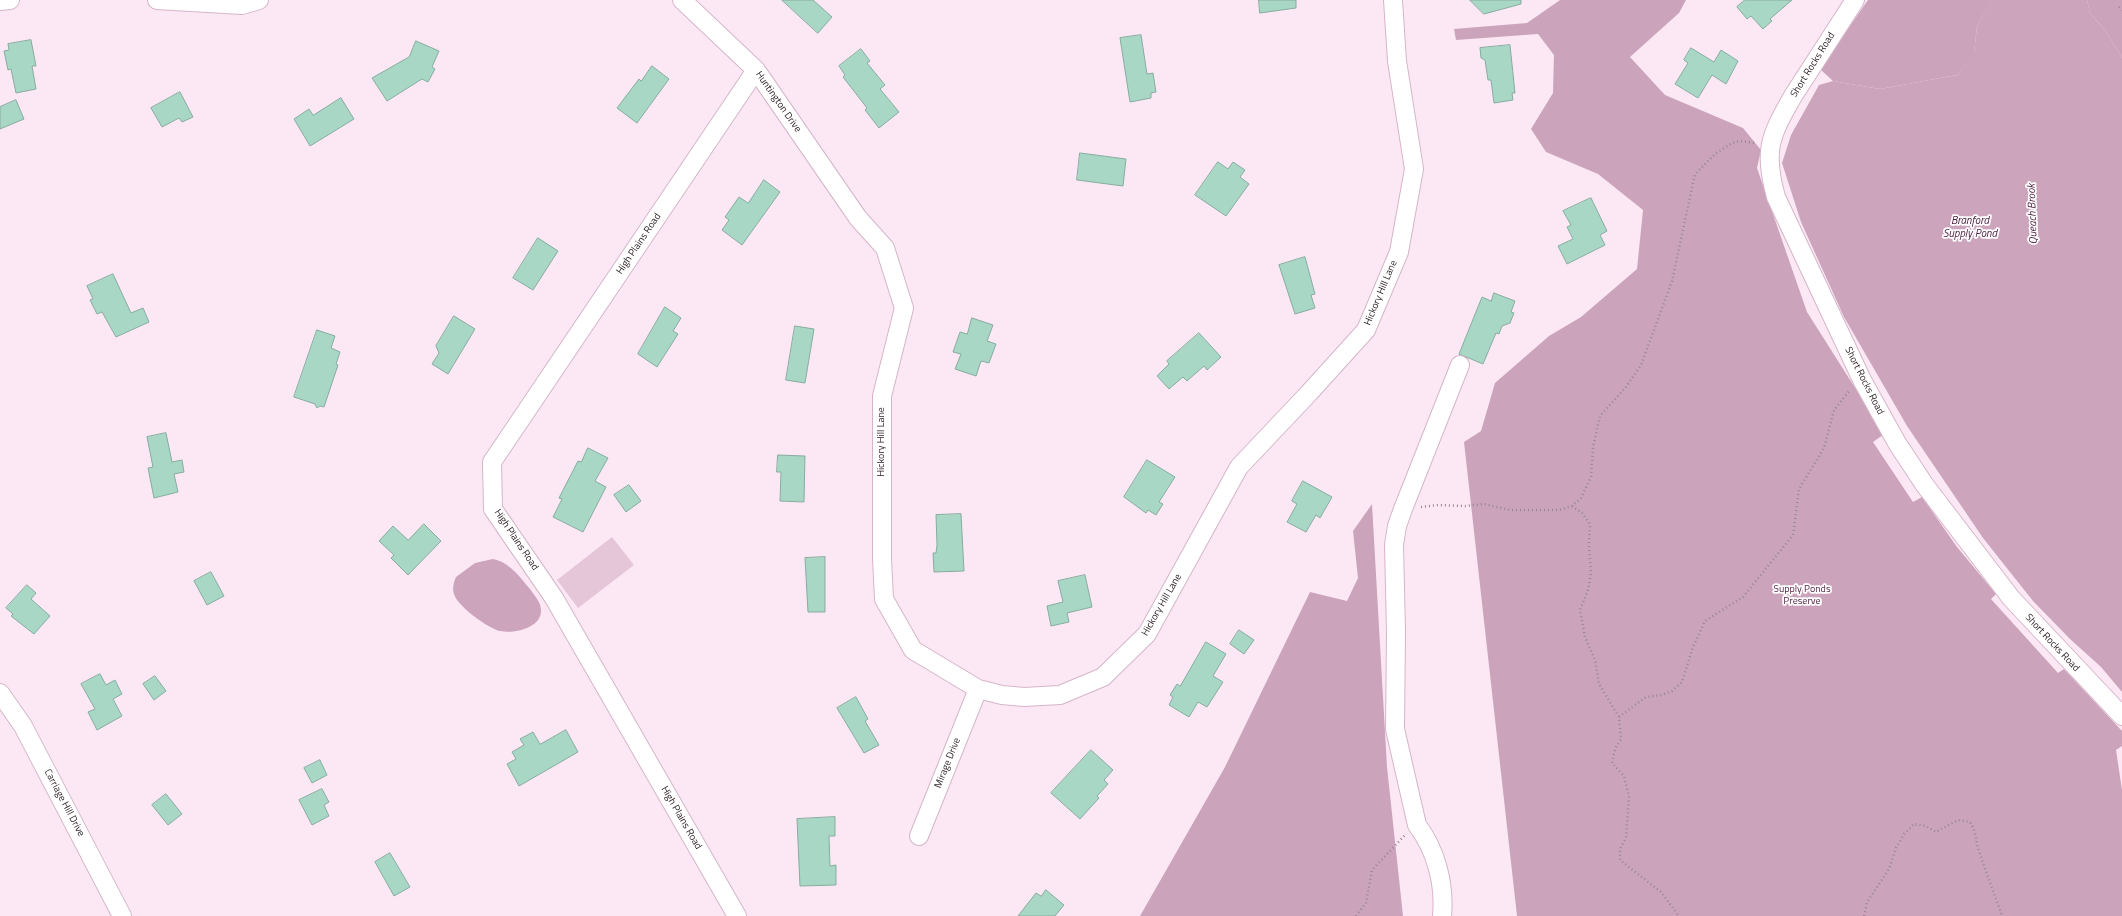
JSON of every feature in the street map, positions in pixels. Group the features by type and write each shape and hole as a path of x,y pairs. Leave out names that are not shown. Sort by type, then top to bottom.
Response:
{"street":[{"path":"0,1 10,0"},
{"path":"157,0 242,5 259,0"},
{"name":"Huntington Drive","path":"682,0 756,70 858,218"},
{"name":"Hickory Hill Lane","path":"858,218 886,248 904,308 882,396 882,560 884,599 914,650 978,689 1002,695 1024,697 1060,695 1103,677 1147,634 1239,467 1366,330 1399,252 1414,169 1397,61 1393,0"},
{"name":"Short Rocks Road","path":"1855,0 1790,101 1770,145 1769,172 1776,197 1862,380 1897,443 1924,484 2010,598 2050,642 2122,716"},
{"name":"High Plains Road","path":"737,916 554,598 493,509 492,462 756,70"},
{"path":"1442,916 1443,906 1438,867 1426,838 1417,825 1395,730 1396,632 1394,552 1397,526 1403,509 1460,365"},
{"name":"Mirage Drive","path":"919,836 978,689"},
{"name":"Carriage Hill Drive","path":"0,693 23,726 122,916"}],"path":[{"path":"2119,7 2122,10"},
{"path":"1403,509 1438,504 1465,506 1484,504 1510,510 1559,510 1572,506 1581,498 1591,477 1593,447 1600,416 1626,387 1641,365 1672,281 1695,174 1715,154 1732,143 1739,141 1770,145"},
{"path":"1619,717 1646,697 1662,695 1672,691 1682,682 1693,647 1705,621 1743,597 1793,535 1799,488 1824,448 1834,410 1850,390 1862,380"},
{"path":"1572,506 1582,513 1590,524 1589,545 1591,573 1588,590 1580,610 1585,637 1595,660 1599,684 1609,703 1619,717 1621,738 1615,749 1612,763 1624,776 1629,797 1626,838 1620,849 1620,860 1661,892 1679,916"},
{"path":"1864,916 1867,902 1889,869 1896,848 1904,834 1914,824 1926,826 1936,832 1958,820 1970,822 1976,831 1976,840 1980,854 2002,916"},
{"path":"1356,916 1366,903 1372,870 1404,835 1417,825"}],"shaded area":[{"path":"612,537 634,565 578,608 557,580"}],"green space":[{"name":"Supply Ponds Preserve","path":"1560,0 1686,0 1679,13 1630,57 1665,95 1743,128 1761,150 1757,168 1807,312 1883,435 1873,442 1913,502 1922,497 1957,547 1996,594 1991,599 2058,673 2064,669 2122,731 2122,746 2116,750 2122,790 2122,916 1517,916 1464,442 1481,431 1495,383 1549,336 1581,317 1637,269 1643,210 1598,174 1546,152 1531,129 1553,93 1554,55 1538,34 1456,40 1454,29 1527,23"},
{"path":"1868,0 1991,1 1977,26 1974,54 1957,75 1880,89 1833,81 1820,69"},
{"path":"2087,0 2122,0 2122,58 2106,31 2090,13"},
{"path":"1372,504 1387,767 1403,916 1140,916 1225,767 1310,592 1347,601 1358,578 1353,531"}],"water":[{"name":"Branford Supply Pond","path":"1991,0 2087,0 2090,13 2106,31 2122,58 2122,692 2101,667 2070,639 2033,601 1983,538 1907,426 1844,317 1801,222 1782,163 1791,135 1819,85 1833,81 1880,89 1957,75 1974,53 1977,26"},
{"path":"493,559 504,563 514,571 526,584 540,604 540,616 532,625 512,632 500,631 474,616 456,599 453,590 456,577 475,563"}],"building":[{"path":"782,0 813,0 832,17 818,33"},
{"path":"1259,0 1296,0 1296,8 1260,13"},
{"path":"1470,0 1521,0 1521,4 1484,14"},
{"path":"1745,0 1792,0 1770,19 1772,21 1763,29 1751,16 1747,19 1737,7"},
{"path":"1141,35 1147,74 1153,73 1156,92 1151,93 1151,98 1130,102 1120,38"},
{"path":"31,40 36,66 32,66 36,89 16,93 11,69 8,70 4,51 9,50 8,44"},
{"path":"416,41 439,51 432,67 435,69 428,82 422,79 387,101 372,78 409,57"},
{"path":"1510,45 1515,93 1512,93 1513,100 1494,103 1491,80 1488,80 1485,60 1481,58 1480,48"},
{"path":"1691,48 1714,62 1721,50 1738,61 1726,84 1712,75 1698,98 1675,84 1688,63 1684,60"},
{"path":"861,49 870,61 867,63 885,85 880,89 899,112 879,128 865,110 867,108 843,77 845,75 839,66"},
{"path":"652,66 669,79 637,123 617,108 639,79 641,81"},
{"path":"180,92 193,117 182,122 179,118 162,127 151,108"},
{"path":"341,98 354,119 310,146 294,119 309,109 313,115"},
{"path":"16,100 24,119 0,129 0,107"},
{"path":"1080,153 1126,159 1123,186 1077,180"},
{"path":"1218,162 1228,169 1233,162 1245,170 1240,177 1249,184 1226,216 1195,195"},
{"path":"764,180 780,192 742,245 722,230 729,220 725,217 739,197 748,203"},
{"path":"1591,198 1607,231 1600,235 1605,245 1567,264 1558,246 1573,239 1567,227 1571,225 1563,211"},
{"path":"538,238 558,251 533,290 513,278"},
{"path":"1305,257 1315,294 1311,295 1315,308 1295,314 1279,265"},
{"path":"113,274 131,313 143,308 149,322 116,337 102,312 97,314 90,300 93,299 87,286"},
{"path":"1494,293 1515,301 1511,312 1514,313 1510,323 1502,326 1499,334 1496,333 1483,364 1459,354 1482,297 1491,301"},
{"path":"665,307 681,318 673,331 678,334 657,367 638,354"},
{"path":"454,316 475,329 448,374 432,364 439,353 436,346"},
{"path":"972,318 993,325 987,341 996,344 989,363 981,361 976,376 955,369 961,354 953,352 960,332 967,334"},
{"path":"795,326 814,329 805,383 786,380"},
{"path":"317,330 335,336 331,348 340,352 336,364 338,365 324,407 320,406 317,408 315,404 294,397"},
{"path":"1199,333 1221,357 1207,370 1204,366 1187,381 1183,377 1169,389 1157,376 1169,364 1167,361"},
{"path":"166,433 172,462 182,460 184,472 174,474 178,492 154,498 148,468 153,467 147,437"},
{"path":"588,448 608,458 595,481 606,487 583,532 553,517 562,499 559,498 578,461 581,462"},
{"path":"778,455 805,456 804,502 780,501 781,472 777,472"},
{"path":"1147,460 1175,477 1159,502 1163,504 1156,515 1148,510 1146,513 1124,497"},
{"path":"1303,481 1332,497 1320,518 1316,515 1306,532 1287,522 1297,504 1292,501"},
{"path":"629,485 641,501 626,512 614,495"},
{"path":"961,514 964,571 934,572 933,553 936,553 937,545 936,515"},
{"path":"424,524 441,541 408,575 391,558 394,555 379,541 393,526 408,540"},
{"path":"825,557 825,612 808,612 805,558"},
{"path":"211,572 224,596 207,605 194,581"},
{"path":"1085,575 1092,607 1067,613 1069,622 1051,626 1047,606 1063,602 1058,581"},
{"path":"27,585 36,593 31,599 50,616 34,634 11,616 13,614 6,608"},
{"path":"1239,630 1254,640 1244,654 1230,644"},
{"path":"1206,642 1226,654 1213,676 1223,682 1207,707 1198,702 1189,717 1169,705 1173,697 1170,695 1177,684 1180,686"},
{"path":"100,674 106,685 115,680 122,694 113,699 122,716 97,730 88,712 95,709 81,684"},
{"path":"155,676 166,691 154,700 143,684"},
{"path":"856,697 868,719 865,721 879,745 864,753 837,708"},
{"path":"566,730 578,752 519,786 507,764 516,759 512,752 524,745 520,739 533,732 540,744"},
{"path":"1091,750 1113,770 1104,780 1108,784 1097,796 1099,798 1080,819 1051,793"},
{"path":"320,760 327,775 312,783 304,768"},
{"path":"322,789 329,802 324,805 329,816 312,825 299,800"},
{"path":"166,794 182,814 168,825 152,805"},
{"path":"835,817 835,836 829,836 830,866 836,865 836,885 800,886 797,819"},
{"path":"390,853 410,887 394,896 375,862"},
{"path":"1046,890 1064,905 1055,916 1018,916 1036,893 1041,896"}],"water label":[{"name":"Queach Brook","path":"2033,214"}]}
